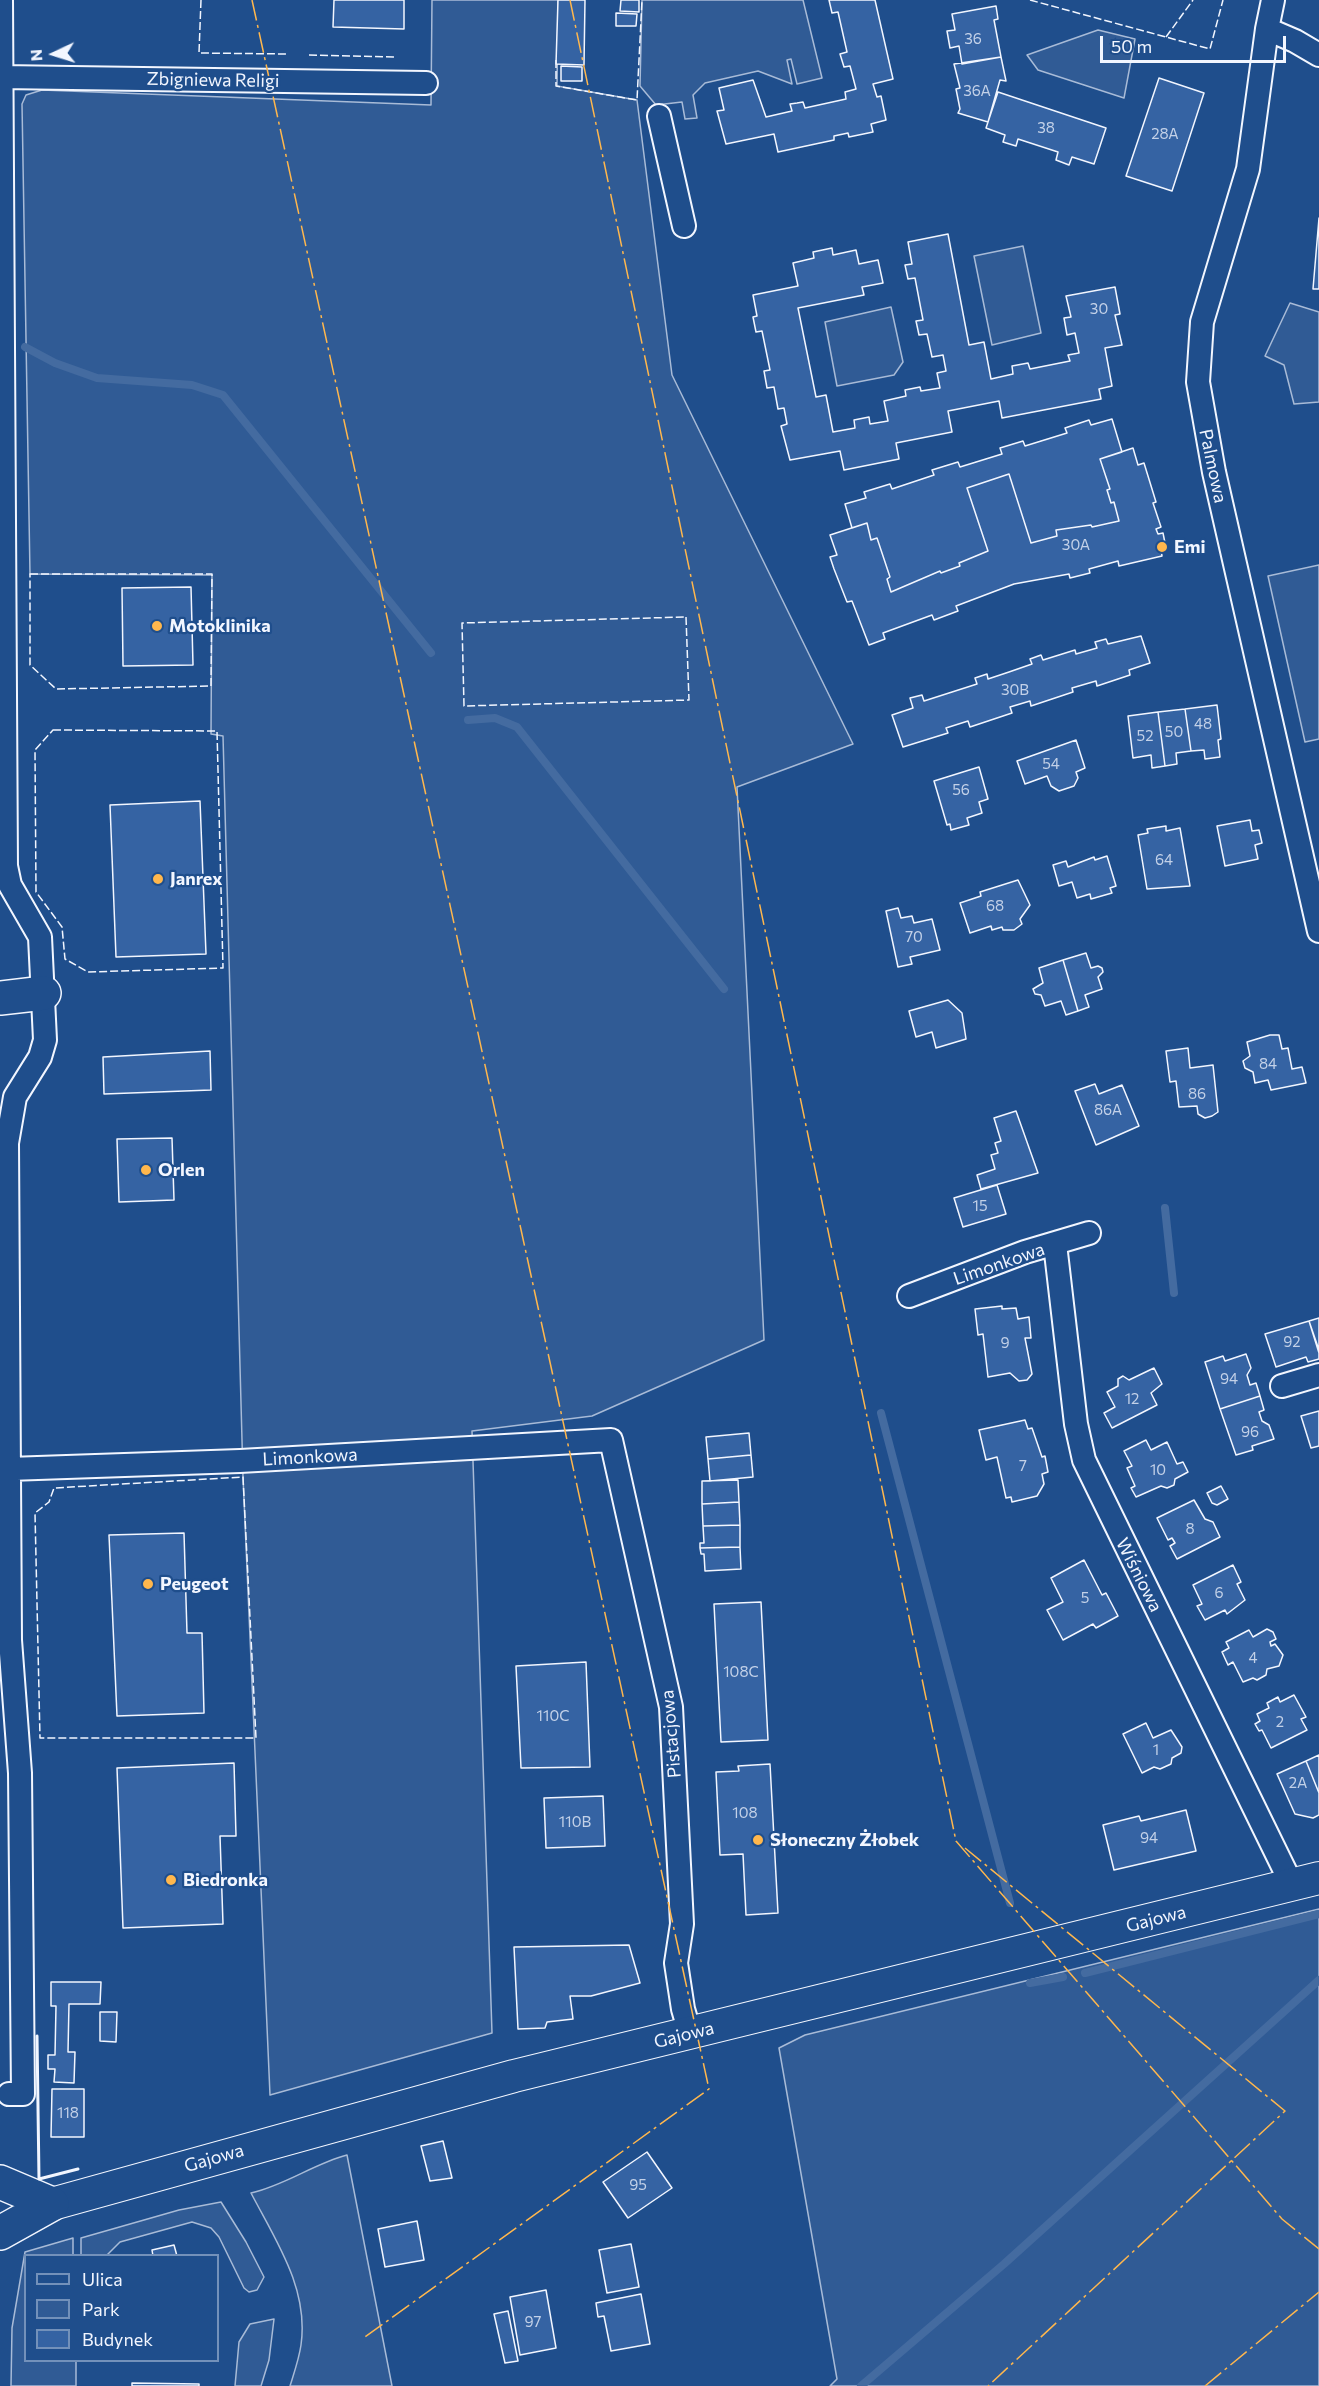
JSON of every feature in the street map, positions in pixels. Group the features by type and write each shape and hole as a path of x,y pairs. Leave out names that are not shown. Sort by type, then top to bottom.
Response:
{"highway":[{"path":"0,997 44,993"},
{"path":"0,2182 52,2204"},
{"path":"0,2233 52,2204"}],"street":[{"path":"1,0 6,866 10,885 40,937 45,1040 40,1057 15,1097 7,1143 10,1640 22,1820 23,2084 23,2094 9,2094"},
{"name":"Palmowa","path":"1273,0 1248,170 1237,213 1202,322 1198,382 1214,472 1319,931"},
{"path":"1267,29 1319,55"},
{"name":"Zbigniewa Religi","path":"1,77 426,83"},
{"path":"659,116 684,226"},
{"name":"Limonkowa","path":"909,1296 1089,1233"},
{"name":"Wiśniowa","path":"1056,1244 1076,1424 1084,1460 1305,1882"},
{"path":"1282,1386 1319,1376"},
{"name":"Limonkowa","path":"9,1469 240,1461 611,1440"},
{"name":"Pistacjowa","path":"611,1440 672,1707 682,1924 676,1963 683,2009 690,2033"},
{"name":"Gajowa","path":"52,2204 391,2108 1305,1882"}],"green space":[{"path":"432,0 558,0 557,86 637,100 672,375 853,744 737,787 764,1340 592,1416 472,1431 492,2033 270,2095 243,1477 223,736 211,734 212,575 30,574 22,104 26,95 42,90 431,105"},
{"path":"642,0 803,0 822,78 797,84 791,59 787,60 792,84 758,71 705,83 693,95 697,118 685,119 682,102 656,105 640,86"},
{"path":"1098,30 1135,39 1124,98 1038,70 1027,55"},
{"path":"1023,246 1041,333 992,345 974,256"},
{"path":"1290,303 1319,312 1319,402 1294,404 1284,365 1265,356"},
{"path":"891,307 903,362 894,375 837,386 825,322"},
{"path":"1319,565 1319,739 1305,742 1268,576"},
{"path":"1319,1909 1319,2386 830,2386 837,2379 779,2048 805,2035"},
{"path":"347,2155 392,2386 290,2386 301,2345 300,2304 280,2247 251,2193"},
{"path":"221,2202 264,2277 257,2290 249,2292 244,2288 219,2237 211,2228 192,2222 120,2242 108,2254 81,2254 81,2238 179,2210"},
{"path":"73,2238 73,2254 25,2254"},
{"path":"24,2258 24,2362 76,2362 76,2386 11,2386 12,2328"},
{"path":"274,2319 269,2360 261,2386 235,2386 239,2342 250,2324"}],"building":[{"path":"334,0 404,0 404,29 333,27"},
{"path":"558,0 585,0 584,65 556,64"},
{"path":"621,0 639,0 639,12 620,11"},
{"path":"829,0 875,0 893,79 873,84 877,97 881,96 886,120 871,124 873,132 849,137 848,133 834,136 834,140 778,152 774,134 726,144 717,111 724,110 719,88 753,80 766,117 792,111 790,104 803,102 805,108 846,99 845,92 856,89 850,66 844,67 840,54 847,52 838,12 832,13"},
{"path":"996,6 998,19 994,20 1001,57 962,64 959,46 950,48 947,31 955,30 952,14"},
{"path":"616,13 637,14 636,26 616,26"},
{"path":"1001,57 1006,81 1000,80 988,122 958,113 960,109 956,89 960,88 954,64"},
{"path":"561,66 582,67 582,81 561,81"},
{"path":"1159,78 1204,93 1172,191 1126,176"},
{"path":"998,92 1106,128 1094,164 1072,157 1069,165 1056,160 1058,152 1018,139 1016,146 1003,142 1005,135 986,128"},
{"path":"1319,218 1319,289 1313,289"},
{"path":"948,234 969,345 984,342 991,379 1013,374 1012,366 1028,363 1030,369 1070,361 1068,355 1079,353 1075,333 1067,335 1064,318 1071,317 1066,296 1115,287 1120,314 1115,315 1122,345 1105,348 1112,386 1099,389 1101,399 1002,418 999,401 948,411 952,432 896,443 899,459 844,470 840,451 790,460 781,426 787,424 784,408 778,409 774,387 767,388 764,371 770,370 762,331 756,332 753,317 757,316 753,295 798,286 793,263 814,258 813,252 832,248 833,255 856,250 859,264 878,260 883,283 862,287 864,295 798,308 816,397 826,395 833,432 855,428 854,420 869,417 870,424 888,421 884,401 906,396 905,390 920,387 921,391 940,388 937,373 946,371 943,355 932,357 927,334 919,335 916,321 923,320 915,278 908,279 905,265 912,264 908,242"},
{"path":"1112,419 1122,452 1100,459 1110,489 1107,490 1111,503 1114,502 1119,521 1092,527 1091,525 1056,530 1057,536 1031,543 1009,474 967,488 988,551 959,563 960,566 941,573 940,571 891,592 887,579 890,577 877,538 871,540 867,523 852,528 845,504 866,498 864,492 890,484 892,489 934,475 932,470 958,462 960,467 1002,454 1000,448 1023,441 1025,446 1067,433 1065,428 1089,420 1091,425"},
{"path":"1133,448 1138,465 1144,463 1156,502 1153,503 1161,527 1156,529 1158,534 1163,533 1166,548 1161,549 1162,556 1119,566 1118,561 1089,569 1090,573 1070,578 1069,574 1014,584 956,606 958,611 934,620 932,615 883,633 885,639 869,645 852,601 847,602 834,569 830,557 837,555 830,535 867,523 871,540 877,538 890,577 887,579 891,592 940,571 941,573 960,566 959,563 988,551 967,488 1009,474 1031,543 1057,536 1056,530 1091,525 1092,527 1119,521 1114,502 1111,503 1107,490 1110,489 1100,459"},
{"name":"Motoklinika","path":"191,587 193,665 123,666 122,588"},
{"path":"1141,636 1150,663 1129,670 1130,675 1097,686 1096,681 1072,688 1073,692 1031,706 1030,701 1010,707 1012,713 970,727 968,721 946,728 948,733 903,747 892,715 913,708 910,698 922,695 924,701 977,684 975,678 987,674 988,679 1032,664 1030,659 1041,655 1043,660 1075,650 1076,654 1097,648 1095,642 1106,639 1108,644"},
{"path":"1217,705 1221,739 1218,740 1220,757 1205,759 1204,750 1191,751 1185,709"},
{"path":"1185,709 1191,751 1176,753 1177,764 1165,766 1158,712"},
{"path":"1158,712 1165,766 1152,768 1151,755 1133,758 1128,716"},
{"path":"1076,740 1085,768 1076,772 1078,778 1074,786 1059,791 1051,786 1047,776 1025,784 1017,761"},
{"path":"979,767 988,799 979,802 982,813 967,818 969,825 951,830 950,824 947,825 934,781"},
{"name":"Janrex","path":"200,801 206,954 116,957 110,805"},
{"path":"1250,820 1252,831 1259,830 1262,843 1255,845 1258,859 1225,866 1217,826"},
{"path":"1166,826 1166,831 1180,828 1190,886 1147,889 1138,835 1148,833 1147,829"},
{"path":"1107,856 1116,886 1110,888 1112,893 1091,899 1090,894 1077,898 1072,882 1059,886 1053,865 1066,861 1068,867 1094,857 1095,860"},
{"path":"1018,880 1030,905 1020,919 1022,924 1014,930 1003,930 1002,927 992,930 991,926 970,933 960,903 981,896 980,892"},
{"path":"898,908 901,918 912,916 914,923 932,919 940,950 910,957 912,964 898,967 886,911"},
{"path":"1086,953 1091,968 1098,966 1102,968 1103,972 1098,977 1102,989 1085,995 1089,1007 1078,1011 1063,960"},
{"path":"1063,960 1078,1011 1066,1015 1061,1001 1045,1006 1041,995 1035,994 1033,989 1043,983 1039,968"},
{"path":"948,1000 962,1013 966,1039 936,1048 932,1032 916,1037 909,1011"},
{"path":"1270,1035 1279,1035 1282,1049 1288,1048 1292,1069 1302,1067 1306,1083 1271,1090 1268,1080 1255,1083 1253,1072 1245,1068 1243,1061 1250,1056 1247,1042"},
{"path":"1188,1048 1190,1068 1213,1065 1218,1112 1212,1116 1205,1118 1198,1114 1197,1106 1179,1107 1176,1081 1170,1082 1166,1051"},
{"path":"210,1051 211,1090 104,1094 103,1057"},
{"path":"1095,1084 1099,1094 1122,1085 1139,1126 1096,1145 1075,1091"},
{"path":"1016,1111 1038,1173 981,1189 977,1175 995,1169 991,1155 998,1153 995,1143 1001,1141 994,1118"},
{"name":"Orlen","path":"172,1138 174,1200 119,1202 117,1139"},
{"path":"997,1185 1006,1214 963,1227 954,1198"},
{"path":"1002,1306 1002,1309 1016,1308 1018,1319 1029,1317 1031,1338 1025,1338 1032,1374 1027,1380 1019,1381 1010,1373 988,1377 983,1334 978,1335 975,1309"},
{"path":"1319,1318 1319,1353 1309,1321"},
{"path":"1309,1321 1319,1350 1319,1359 1308,1362 1306,1357 1276,1367 1265,1334"},
{"path":"1246,1354 1251,1368 1247,1375 1250,1385 1256,1383 1260,1396 1220,1409 1205,1362 1223,1356 1225,1361"},
{"path":"1154,1368 1162,1384 1151,1393 1157,1405 1112,1428 1104,1413 1115,1407 1107,1392 1118,1386 1118,1379 1123,1376 1129,1380"},
{"path":"1260,1396 1264,1410 1259,1412 1262,1421 1269,1425 1274,1439 1252,1446 1253,1450 1236,1455 1220,1409"},
{"path":"1319,1411 1319,1446 1311,1448 1301,1416"},
{"path":"1025,1420 1028,1429 1032,1428 1042,1457 1045,1456 1048,1472 1042,1474 1044,1484 1037,1496 1012,1502 1011,1497 1006,1498 997,1457 986,1460 979,1430"},
{"path":"749,1433 751,1455 708,1459 706,1437"},
{"path":"1146,1440 1151,1450 1167,1442 1177,1464 1183,1462 1188,1472 1175,1479 1174,1485 1167,1488 1161,1486 1136,1497 1131,1488 1135,1486 1127,1468 1132,1466 1124,1451"},
{"path":"751,1455 753,1477 710,1481 708,1459"},
{"path":"738,1480 739,1502 702,1504 702,1481"},
{"path":"1221,1486 1228,1499 1217,1505 1212,1503 1207,1493"},
{"path":"1194,1500 1205,1519 1213,1522 1220,1537 1177,1559 1170,1546 1175,1543 1172,1538 1168,1540 1157,1518"},
{"path":"739,1502 740,1525 703,1526 702,1504"},
{"path":"740,1525 740,1547 700,1548 700,1543 704,1543 703,1526"},
{"name":"Peugeot","path":"184,1533 187,1633 202,1633 204,1713 117,1716 109,1535"},
{"path":"740,1547 741,1569 705,1571 704,1554 701,1554 700,1548"},
{"path":"1084,1560 1102,1595 1106,1593 1118,1616 1096,1628 1093,1624 1063,1640 1047,1610 1063,1602 1051,1578"},
{"path":"1233,1565 1241,1582 1237,1584 1245,1600 1227,1614 1225,1610 1205,1620 1197,1606 1202,1604 1193,1585"},
{"path":"761,1602 768,1740 721,1742 714,1604"},
{"path":"1267,1629 1273,1632 1276,1639 1270,1642 1271,1646 1275,1644 1283,1655 1279,1666 1267,1669 1266,1675 1257,1680 1253,1678 1243,1682 1233,1662 1228,1665 1222,1652 1229,1648 1226,1642 1249,1630 1253,1637"},
{"path":"586,1662 590,1767 521,1768 516,1666"},
{"path":"1294,1695 1306,1717 1301,1719 1307,1730 1271,1748 1262,1730 1259,1731 1255,1724 1260,1721 1257,1714 1269,1708 1267,1703 1278,1697 1280,1702"},
{"path":"1146,1723 1153,1738 1171,1730 1182,1747 1181,1753 1172,1758 1171,1764 1160,1769 1154,1767 1142,1773 1123,1734"},
{"path":"1319,1755 1319,1793 1306,1761"},
{"path":"1306,1761 1319,1793 1319,1815 1313,1818 1295,1814 1277,1774"},
{"name":"Biedronka","path":"234,1763 236,1836 220,1836 223,1924 123,1928 117,1768"},
{"path":"770,1764 778,1913 746,1915 743,1854 720,1855 716,1772 739,1771 738,1766"},
{"path":"603,1796 605,1846 546,1848 544,1798"},
{"path":"1186,1810 1196,1851 1114,1870 1103,1825 1139,1816 1141,1821"},
{"path":"629,1945 640,1983 591,1996 570,1996 573,2019 547,2022 545,2028 518,2029 514,1947"},
{"path":"51,1982 101,1982 100,2004 69,2004 68,2052 75,2052 74,2083 54,2082 55,2069 48,2069 48,2055 55,2055 56,2006 51,2006"},
{"path":"100,2012 117,2012 116,2042 100,2041"},
{"path":"52,2089 84,2089 84,2137 51,2137"},
{"path":"443,2141 452,2178 430,2181 421,2146"},
{"path":"647,2152 672,2188 628,2218 603,2182"},
{"path":"417,2221 424,2260 385,2267 378,2229"},
{"path":"631,2244 639,2287 607,2293 599,2250"},
{"path":"174,2245 176,2254 153,2254 152,2250"},
{"path":"546,2290 556,2348 520,2355 510,2297"},
{"path":"641,2294 650,2344 611,2351 604,2316 598,2317 596,2303"},
{"path":"508,2311 518,2361 505,2363 494,2314"},
{"path":"132,2383 199,2384 199,2386 132,2386"}],"waterway":[{"path":"25,347 55,363 97,378 192,385 223,395 431,653"},
{"path":"468,720 495,718 517,727 724,989"},
{"path":"1165,1208 1174,1293"},
{"path":"881,1413 1010,1903"},
{"path":"1085,1973 1319,1914"},
{"path":"1030,1983 1063,1977"},
{"path":"861,2386 1004,2264 1319,1980"}],"fence":[{"path":"201,0 199,53 288,54"},
{"path":"556,60 556,86 637,100 642,0"},
{"path":"1030,0 1210,49 1223,0"},
{"path":"1166,37 1193,0"},
{"path":"309,55 396,57"},
{"path":"30,574 212,574 211,686 56,689 30,665 30,574"},
{"path":"686,617 689,700 464,706 462,623 686,617"},
{"path":"53,730 217,731 223,968 88,972 65,959 62,927 36,892 35,750 53,730"},
{"path":"243,1477 256,1738 40,1738 35,1513 49,1502 54,1488 243,1477"}],"wall":[{"path":"37,2036 39,2179 78,2169"}],"power":[{"path":"252,0 709,2089 365,2337"},
{"path":"570,0 956,1841 1282,2219 1319,2249"},
{"path":"965,1848 1285,2111 988,2386"},
{"path":"1205,2386 1319,2292"}],"place":[{"name":"Emi","path":"1162,547"},
{"name":"Motoklinika","path":"157,626"},
{"name":"Janrex","path":"158,879"},
{"name":"Orlen","path":"146,1170"},
{"name":"Peugeot","path":"148,1584"},
{"name":"Słoneczny Żłobek","path":"758,1840"},
{"name":"Biedronka","path":"171,1880"}]}
